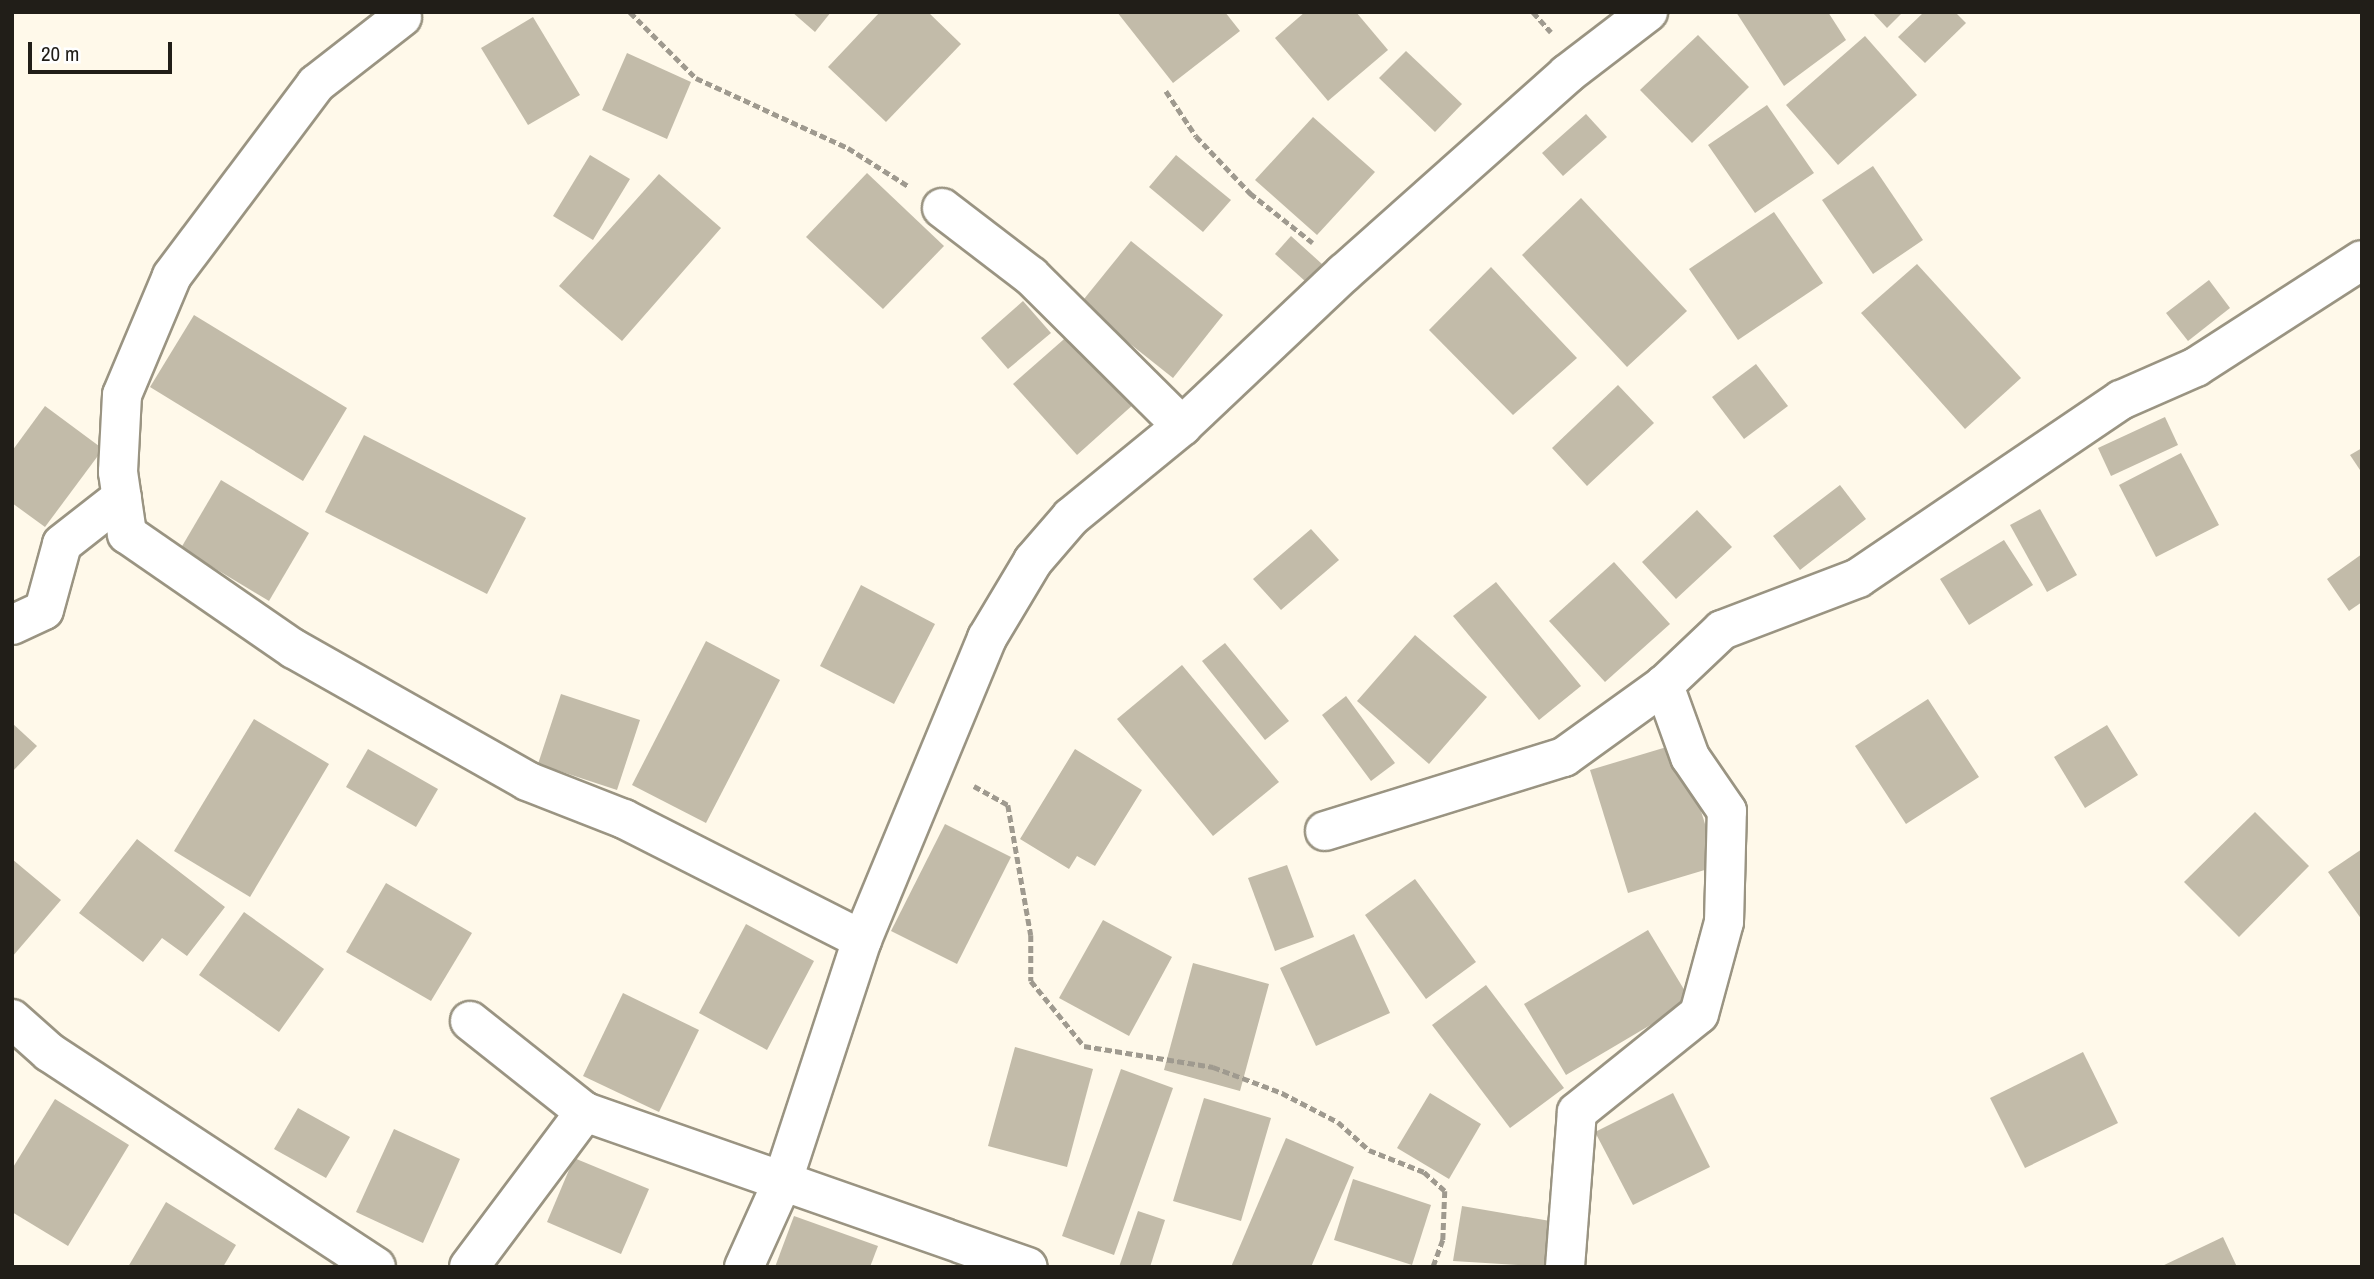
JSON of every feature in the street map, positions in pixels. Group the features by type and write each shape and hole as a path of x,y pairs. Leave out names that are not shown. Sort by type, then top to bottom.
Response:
{"street":[{"path":"744,1267 782,1183 862,940 987,638 1033,561 1071,517 1182,426 1344,273 1567,74 1648,12"},
{"path":"402,17 316,84 172,276 122,395 122,497 127,534 294,649 527,781 625,819 862,940"},
{"path":"942,208 1031,276 1182,426"},
{"path":"1325,831 1564,757 1664,685 1722,629 1858,578 2121,400 2196,367 2362,260"},
{"path":"12,625 44,610 62,544 122,497"},
{"path":"1565,1267 1577,1112 1699,1014 1724,922 1727,811 1690,757 1664,685"},
{"path":"12,1019 49,1052 376,1267"},
{"path":"470,1021 585,1112 744,1164 782,1183 1028,1267"},
{"path":"469,1267 585,1112"}],"path":[{"path":"451,12 487,12"},
{"path":"630,12 696,78 848,148 942,208"},
{"path":"1166,91 1196,136 1250,193 1344,273"},
{"path":"937,764 1007,806 1031,935 1031,981 1084,1046 1236,1076 1338,1122 1370,1150 1424,1172 1445,1191 1443,1240 1433,1267"}],"building":[{"path":"792,12 831,12 815,32"},
{"path":"880,12 928,12 961,44 886,122 828,67"},
{"path":"1117,12 1225,12 1240,31 1173,83"},
{"path":"1305,12 1356,12 1388,50 1328,101 1275,38"},
{"path":"1736,12 1828,12 1846,40 1784,86"},
{"path":"1872,12 1903,12 1887,28"},
{"path":"1924,12 1955,12 1966,23 1925,63 1898,37"},
{"path":"533,17 580,95 528,125 481,48"},
{"path":"1698,35 1749,87 1692,143 1640,90"},
{"path":"1865,36 1917,95 1838,165 1786,105"},
{"path":"1406,51 1462,104 1435,132 1379,78"},
{"path":"627,53 691,82 667,139 602,110"},
{"path":"1767,105 1814,173 1755,213 1708,145"},
{"path":"1586,114 1607,137 1563,176 1542,153"},
{"path":"1313,117 1375,172 1317,235 1255,180"},
{"path":"590,155 630,179 593,240 553,216"},
{"path":"1176,155 1231,200 1203,232 1149,187"},
{"path":"1873,166 1923,240 1873,274 1822,200"},
{"path":"867,173 944,246 883,309 806,237"},
{"path":"659,174 721,228 622,341 559,286"},
{"path":"1581,198 1687,311 1627,367 1522,255"},
{"path":"1774,212 1823,283 1738,340 1689,269"},
{"path":"1291,236 1322,264 1306,282 1275,254"},
{"path":"1131,241 1223,315 1173,378 1080,304"},
{"path":"1917,264 2021,378 1965,429 1861,313"},
{"path":"1491,267 1577,358 1513,415 1429,330"},
{"path":"2209,280 2230,308 2188,341 2166,313"},
{"path":"1023,301 1051,333 1008,369 981,338"},
{"path":"194,315 347,408 303,481 150,387"},
{"path":"1071,333 1135,403 1077,455 1013,384"},
{"path":"1756,364 1788,406 1744,439 1712,397"},
{"path":"1618,385 1654,423 1587,486 1552,448"},
{"path":"45,406 103,449 45,527 12,503 12,451"},
{"path":"2165,417 2178,445 2111,476 2098,448"},
{"path":"364,435 526,518 487,594 325,512"},
{"path":"2362,448 2362,473 2350,455"},
{"path":"2181,453 2219,525 2156,557 2119,485"},
{"path":"221,480 309,533 269,601 181,548"},
{"path":"1840,485 1866,519 1800,570 1773,536"},
{"path":"2040,509 2077,575 2047,592 2010,525"},
{"path":"1697,510 1732,547 1676,599 1642,562"},
{"path":"1311,529 1339,560 1281,610 1253,579"},
{"path":"2004,540 2033,585 1969,625 1940,579"},
{"path":"2362,554 2362,602 2349,611 2327,579"},
{"path":"1614,562 1670,624 1605,682 1549,621"},
{"path":"1496,582 1581,686 1539,720 1453,616"},
{"path":"861,585 935,624 894,704 820,666"},
{"path":"1415,635 1487,697 1429,764 1357,701"},
{"path":"706,641 780,680 706,823 632,785"},
{"path":"1225,643 1289,721 1265,740 1202,661"},
{"path":"1182,665 1279,782 1213,836 1117,719"},
{"path":"561,694 640,720 617,790 538,764"},
{"path":"1346,696 1395,763 1371,781 1322,715"},
{"path":"1928,699 1979,777 1906,824 1855,746"},
{"path":"254,719 329,764 250,897 174,851"},
{"path":"12,723 37,746 12,772"},
{"path":"2107,725 2138,775 2085,808 2054,757"},
{"path":"1680,743 1718,866 1628,893 1590,770"},
{"path":"368,749 438,789 416,827 346,787"},
{"path":"1075,749 1142,790 1095,866 1077,856 1069,869 1020,839"},
{"path":"2255,812 2309,866 2239,937 2184,882"},
{"path":"945,824 1011,857 957,964 891,931"},
{"path":"137,839 225,907 187,956 162,938 143,962 79,913"},
{"path":"2362,849 2362,920 2328,872"},
{"path":"12,859 61,900 12,957"},
{"path":"1287,865 1314,937 1275,951 1248,878"},
{"path":"1415,879 1476,962 1426,999 1365,915"},
{"path":"386,883 472,933 431,1001 346,952"},
{"path":"244,912 324,969 279,1032 199,975"},
{"path":"1103,920 1172,957 1129,1036 1059,998"},
{"path":"746,924 814,961 767,1050 699,1013"},
{"path":"1648,930 1691,1001 1566,1075 1524,1004"},
{"path":"1354,934 1390,1013 1316,1046 1280,968"},
{"path":"1193,963 1269,984 1240,1091 1164,1070"},
{"path":"1486,985 1564,1088 1510,1128 1432,1025"},
{"path":"623,993 699,1030 659,1112 583,1076"},
{"path":"1015,1047 1093,1069 1067,1167 988,1146"},
{"path":"2083,1052 2118,1123 2025,1168 1990,1098"},
{"path":"1121,1069 1173,1088 1114,1255 1062,1236"},
{"path":"1430,1093 1481,1124 1449,1179 1397,1148"},
{"path":"1673,1093 1710,1167 1633,1205 1595,1132"},
{"path":"1204,1098 1271,1118 1241,1221 1173,1201"},
{"path":"55,1099 129,1145 68,1246 12,1212 12,1169"},
{"path":"298,1108 350,1137 326,1178 274,1149"},
{"path":"394,1129 460,1159 423,1243 356,1212"},
{"path":"1286,1138 1354,1167 1311,1267 1231,1267"},
{"path":"574,1158 649,1189 621,1254 547,1222"},
{"path":"1353,1179 1431,1205 1412,1265 1334,1240"},
{"path":"166,1202 236,1245 223,1267 128,1267"},
{"path":"1462,1206 1556,1222 1549,1267 1453,1261"},
{"path":"1138,1211 1165,1220 1150,1267 1119,1267"},
{"path":"794,1216 878,1246 870,1267 775,1267"},
{"path":"2223,1237 2237,1267 2160,1267"}]}
